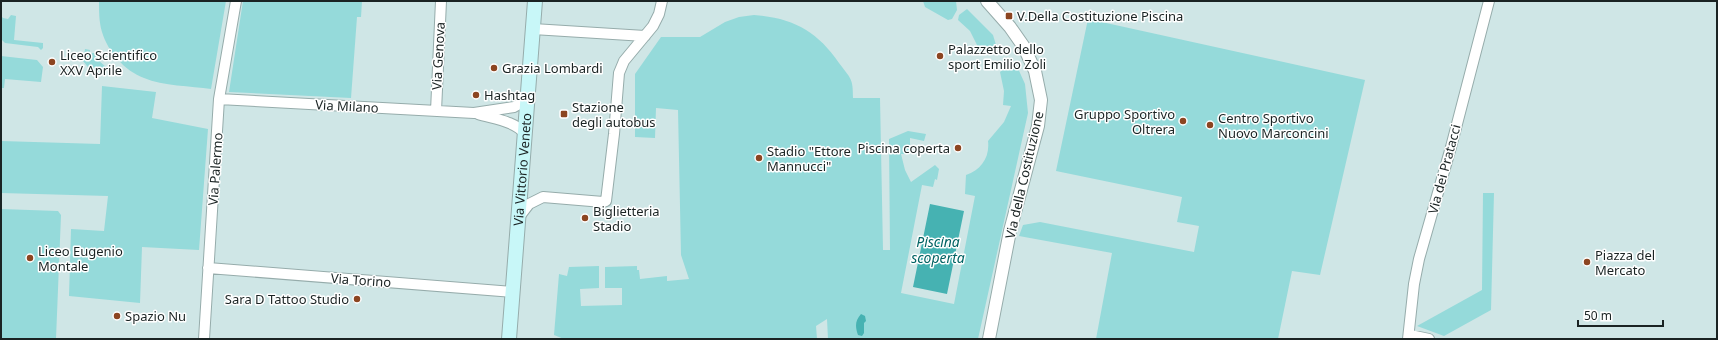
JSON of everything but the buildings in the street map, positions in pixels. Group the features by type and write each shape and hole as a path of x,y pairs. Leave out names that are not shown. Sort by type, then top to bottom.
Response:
{"main road":[{"name":"Via Vittorio Veneto","path":"510,339 535,1"}],"street":[{"name":"Via Palermo","path":"204,339 220,99 236,1"},
{"name":"Via Genova","path":"436,111 441,1"},
{"path":"519,217 529,204 543,197 603,202 607,197 620,69 626,59 656,22 662,1"},
{"name":"Via della Costituzione","path":"987,1 1010,27 1024,47 1035,71 1041,100 1038,126 1010,231 989,339"},
{"name":"Via dei Pratacci","path":"1409,337 1414,284 1489,1"},
{"path":"533,28 645,36"},
{"name":"Via Milano","path":"220,99 474,113 514,107 523,100 529,86"},
{"name":"Via Milano","path":"474,113 512,124 520,128 525,134"},
{"name":"Via Torino","path":"208,268 514,292"},
{"path":"1409,337 1429,339"}],"shaded area":[{"path":"99,1 226,1 211,89 160,83 144,78 130,71 118,60 108,47 100,24"},
{"path":"243,1 362,1 361,17 357,17 351,98 229,92"},
{"path":"923,1 956,1 957,10 952,19 948,20 925,7"},
{"path":"967,9 993,35 996,45 994,50 980,51 970,31 958,20 959,15"},
{"path":"11,15 16,16 14,40 43,43 43,48 41,50 38,47 5,43 1,39 1,16 8,19"},
{"path":"754,15 781,19 803,28 822,42 849,76 852,82 853,98 880,98 883,250 890,250 889,139 908,131 926,134 924,141 910,138 910,154 901,154 905,170 911,182 935,165 939,169 937,180 935,179 933,187 922,185 901,293 954,304 975,196 965,194 966,175 976,170 983,162 988,152 988,141 1004,122 1011,106 1003,105 1004,91 1000,72 1006,67 1016,64 1025,84 1028,113 978,339 828,339 827,319 816,326 817,339 564,339 554,335 559,274 567,276 569,267 599,266 599,288 580,289 581,306 622,305 622,288 605,288 605,267 637,266 640,279 667,276 667,281 689,279 681,255 678,110 656,108 655,138 635,137 635,74 661,37 700,37 725,22 739,17"},
{"name":"Centro Sportivo Nuovo Marconcini","path":"1088,19 1365,80 1320,275 1292,271 1278,339 1096,339 1112,253 1019,236 1023,225 1040,222 1194,252 1199,226 1177,222 1182,197 1056,171"},
{"path":"85,49 90,50 90,53 95,53 97,59 107,68 106,73 92,72 83,61"},
{"path":"1,56 37,60 43,67 41,82 5,79 4,88 1,88"},
{"path":"102,86 156,92 152,118 208,129 199,250 142,247 140,303 69,296 71,229 104,231 108,196 1,193 1,141 100,144"},
{"path":"1483,193 1494,193 1491,310 1444,336 1417,326 1482,290"},
{"name":"Liceo Eugenio Montale","path":"1,209 58,211 61,215 56,339 1,339"}],"water":[{"name":"Piscina scoperta","path":"930,204 964,211 947,294 913,287"},
{"path":"861,314 865,316 866,321 864,323 864,333 862,336 858,335 856,326"}],"place":[{"name":"V.Della Costituzione Piscina","path":"1009,16"},
{"name":"Palazzetto dello sport Emilio Zoli","path":"940,56"},
{"name":"Liceo Scientifico XXV Aprile","path":"52,62"},
{"name":"Grazia Lombardi","path":"494,68"},
{"name":"Hashtag","path":"476,95"},
{"name":"Stazione degli autobus","path":"564,114"},
{"name":"Gruppo Sportivo Oltrera","path":"1183,121"},
{"name":"Centro Sportivo Nuovo Marconcini","path":"1210,125"},
{"name":"Piscina coperta","path":"958,148"},
{"name":"Stadio \"Ettore Mannucci\"","path":"759,158"},
{"name":"Biglietteria Stadio","path":"585,218"},
{"name":"Liceo Eugenio Montale","path":"30,258"},
{"name":"Piazza del Mercato","path":"1587,262"},
{"name":"Sara D Tattoo Studio","path":"357,299"},
{"name":"Spazio Nu","path":"117,316"}]}
